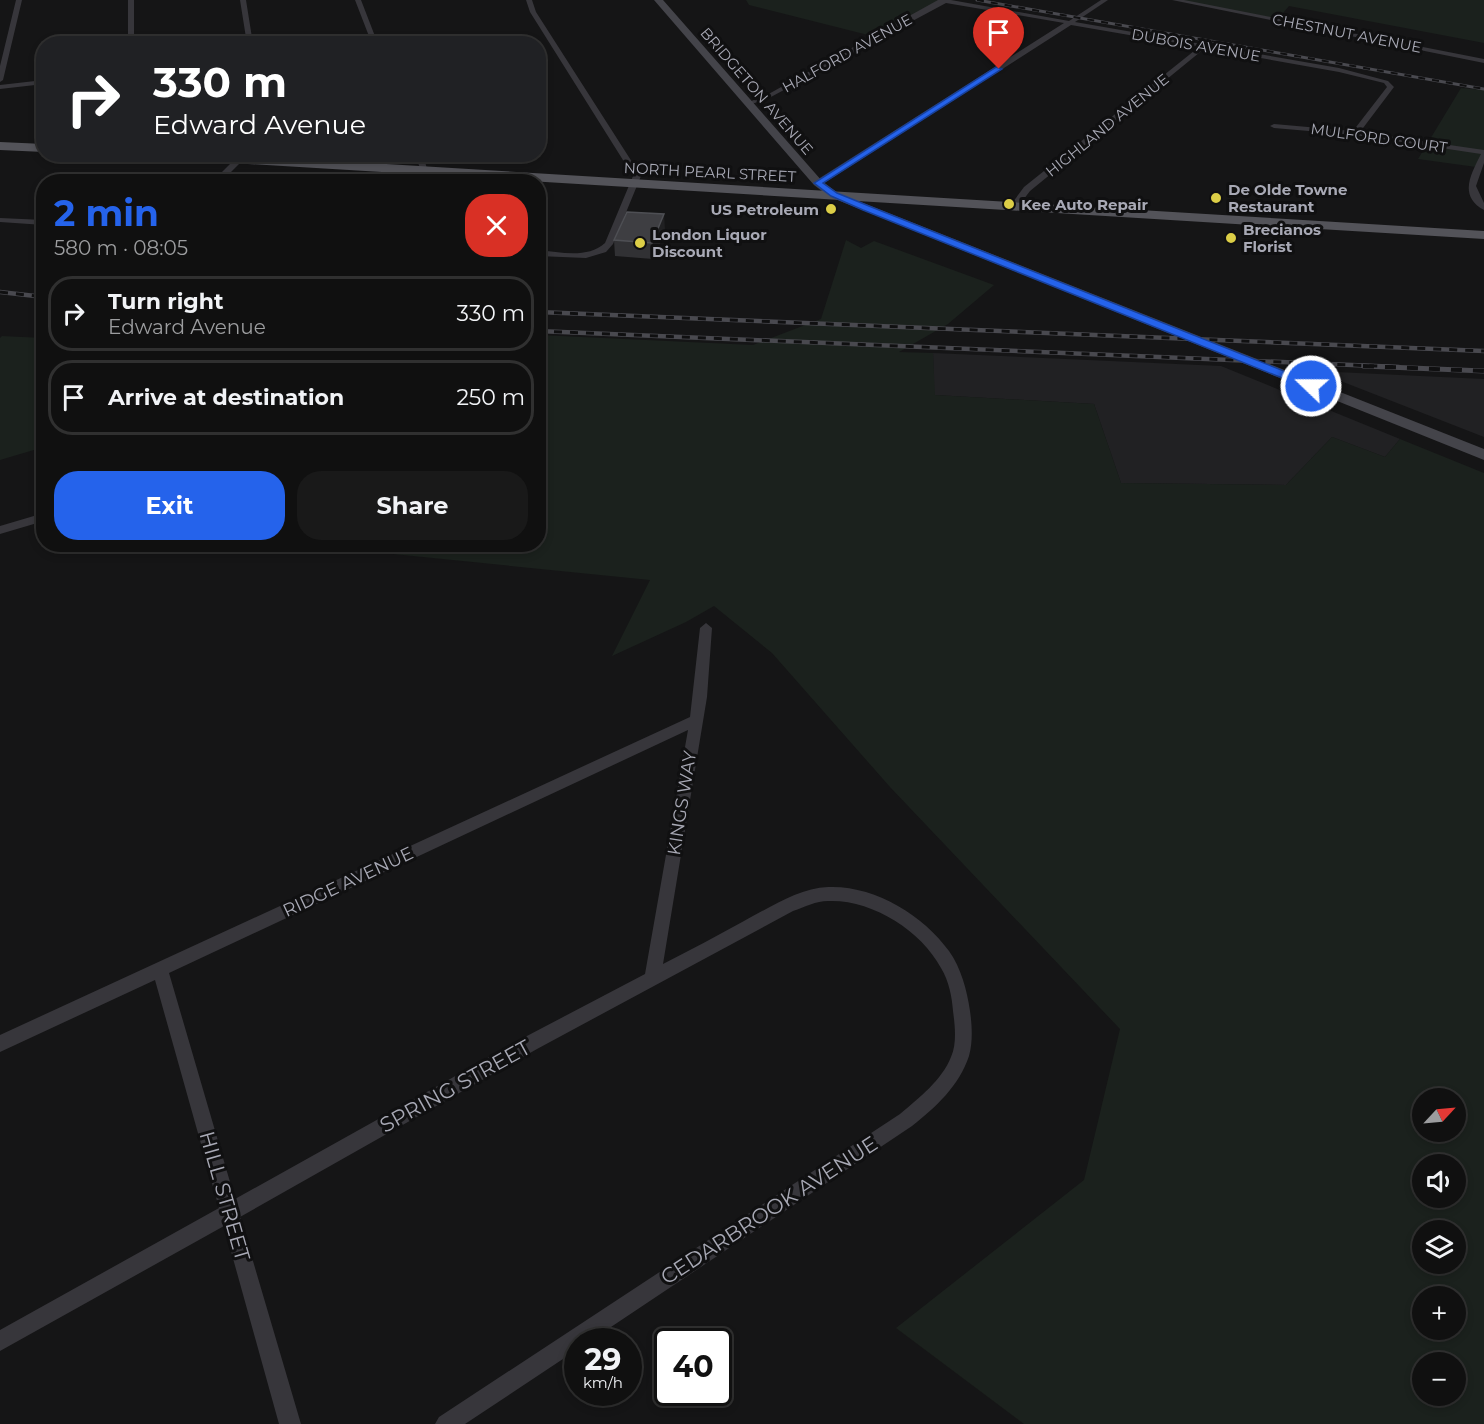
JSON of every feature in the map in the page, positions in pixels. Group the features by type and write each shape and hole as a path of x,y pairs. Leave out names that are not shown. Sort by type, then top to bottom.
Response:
{"main road":[{"path":"0,146 36,148"},
{"name":"NORTH PEARL STREET","path":"318,162 485,174"},
{"name":"NORTH PEARL STREET","path":"546,178 1484,235"}],"street":[{"path":"0,80 19,0"},
{"path":"131,0 131,36"},
{"path":"243,0 249,36"},
{"path":"358,0 372,36"},
{"path":"529,0 533,12 637,174 609,244 600,252 582,256 546,254"},
{"name":"BRIDGETON AVENUE","path":"658,0 818,183 838,196 1484,455"},
{"name":"HALFORD AVENUE","path":"748,103 767,97 943,0"},
{"name":"DUBOIS AVENUE","path":"943,0 1350,72 1386,82 1391,87 1355,133"},
{"path":"818,183 1105,0"},
{"name":"CHESTNUT AVENUE","path":"1175,0 1484,62"},
{"name":"HIGHLAND AVENUE","path":"1014,206 1027,189 1204,46"},
{"path":"0,87 36,83"},
{"name":"MULFORD COURT","path":"1274,126 1355,133 1484,153"},
{"path":"1484,153 1471,178 1474,194 1484,208"},
{"path":"224,174 237,162"},
{"path":"422,162 426,174"},
{"path":"0,220 36,222"},
{"path":"0,530 36,519"},
{"name":"KINGS WAY","path":"653,977 700,697 706,628"},
{"name":"RIDGE AVENUE","path":"0,1044 695,721"},
{"name":"SPRING STREET","path":"0,1341 531,1043 788,906 827,894 852,896 875,903 920,932"},
{"name":"CEDARBROOK AVENUE","path":"446,1424 906,1120 937,1094 961,1053 963,1024 960,1001 945,959 920,932"},
{"name":"HILL STREET","path":"160,969 290,1424"}],"shaded area":[{"path":"746,0 944,0 876,37 749,5"},
{"path":"1178,0 1484,0 1484,43 1289,6 1278,19"},
{"path":"1461,88 1484,90 1484,157 1476,167 1418,159"},
{"path":"846,240 861,248 874,241 994,285 948,324 899,352 933,353 935,395 1094,404 1121,483 1286,485 1332,437 1385,457 1400,439 1484,473 1484,1424 1024,1424 896,1328 1084,1180 1120,1029 890,787 772,653 714,606 686,622 612,656 650,580 380,552 546,552 546,335 753,345 821,319"},
{"path":"2,336 36,338 36,449 0,460 0,338"},
{"path":"933,353 1221,366 1400,439 1385,457 1332,437 1286,485 1121,483 1094,404 934,395"},
{"path":"1315,371 1484,379 1484,437"}],"building":[{"path":"627,212 664,214 652,243 614,240"}],"railway":[{"path":"977,0 1484,89"},
{"path":"0,292 36,296"},
{"path":"546,312 1484,351"},
{"path":"546,331 1399,367"},
{"path":"1363,366 1484,371"}],"place":[{"name":"De Olde Towne Restaurant","path":"1216,198"},
{"name":"Kee Auto Repair","path":"1009,204"},
{"name":"US Petroleum","path":"831,209"},
{"name":"Brecianos Florist","path":"1231,238"},
{"name":"London Liquor Discount","path":"640,243"}],"route":[{"path":"999,69 818,183 834,195 1311,386"}]}
